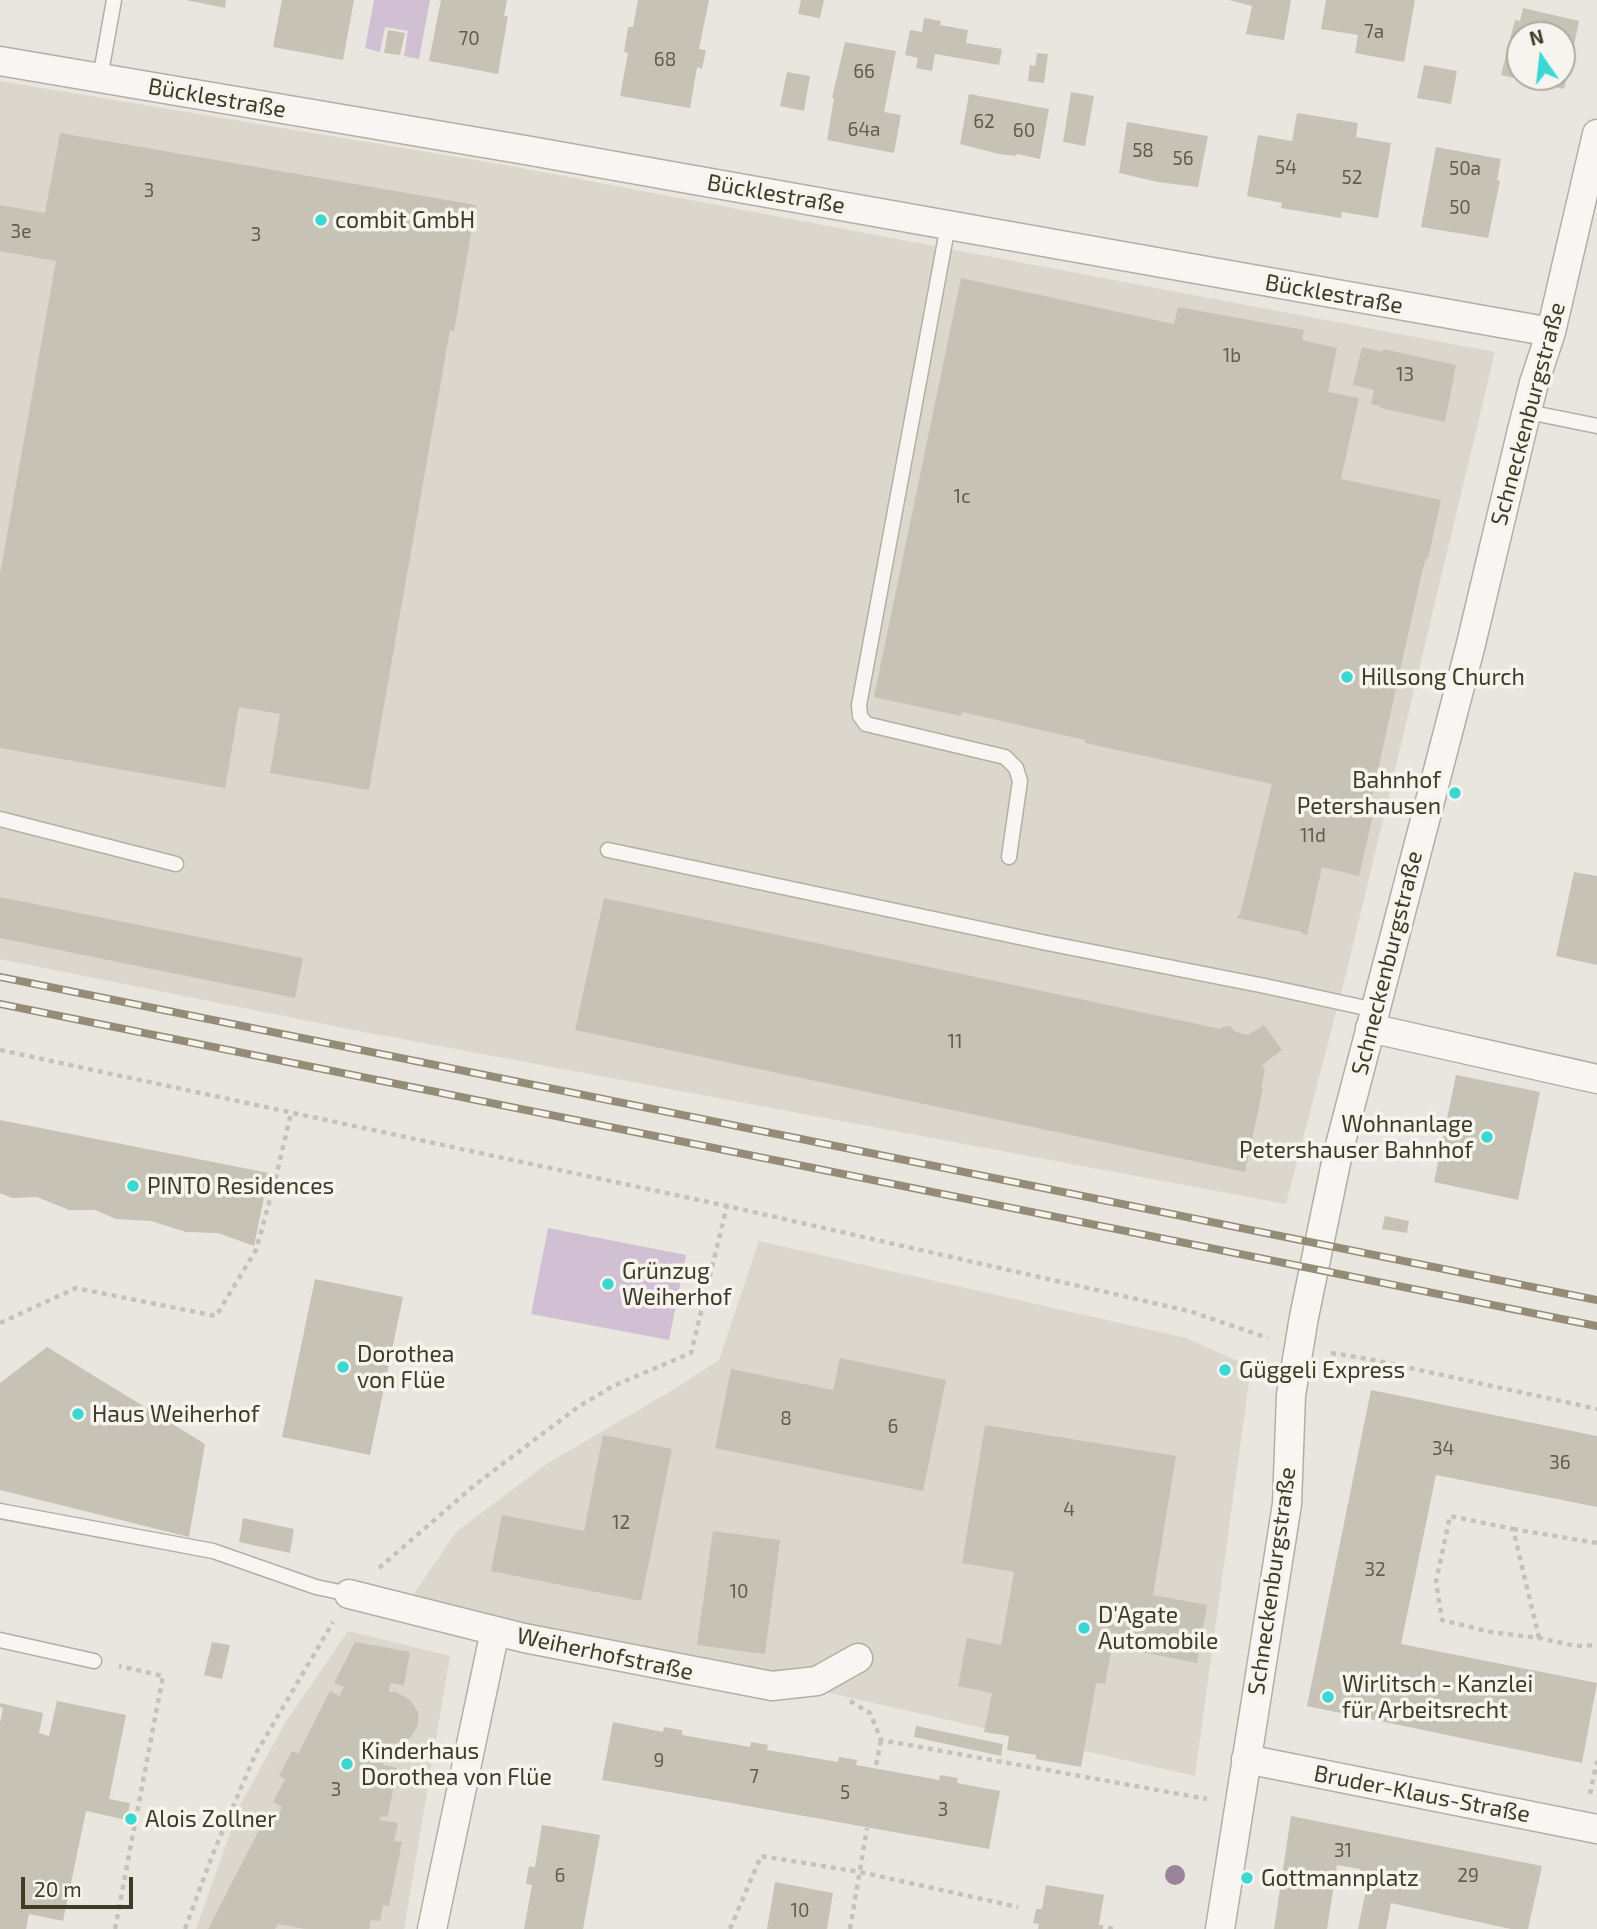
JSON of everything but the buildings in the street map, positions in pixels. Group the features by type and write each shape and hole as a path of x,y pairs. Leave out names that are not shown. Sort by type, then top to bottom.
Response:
{"street":[{"name":"Bücklestraße","path":"0,61 1551,332"},
{"name":"Schneckenburgstraße","path":"1220,1929 1287,1504 1291,1395 1338,1153 1470,648 1534,383 1587,222 1597,134"},
{"path":"1372,1019 1597,1079"},
{"name":"Weiherhofstraße","path":"349,1594 536,1641 772,1686 817,1681 858,1658"},
{"path":"432,1929 495,1630"},
{"name":"Bruder-Klaus-Straße","path":"1247,1759 1597,1829"}],"lane":[{"path":"100,78 114,0"},
{"path":"948,225 859,705 860,716 866,724 1004,757 1016,768 1020,781 1009,856"},
{"path":"1528,412 1597,426"},
{"path":"0,819 176,864"},
{"path":"608,850 1265,986 1372,1019"},
{"path":"0,1511 213,1551 316,1587 349,1594"},
{"path":"0,1640 94,1661"}],"path":[{"path":"0,1050 727,1206 1189,1311 1265,1338 1597,1409"},
{"path":"0,1323 76,1288 216,1316 256,1250 291,1113"},
{"path":"267,1179 275,1181"},
{"path":"185,1929 212,1856 255,1755 349,1594 475,1484 579,1407 613,1386 691,1353 727,1206"},
{"path":"1597,1543 1450,1516 1436,1582 1442,1620 1491,1632 1576,1646 1597,1645"},
{"path":"1513,1529 1539,1638"},
{"path":"94,1661 163,1676 115,1929"},
{"path":"817,1681 870,1713 881,1740 876,1765"},
{"path":"881,1740 1239,1805"},
{"path":"850,1929 867,1828"},
{"path":"730,1929 761,1856 860,1872 1018,1907"},
{"path":"1098,1927 1116,1929"}],"shaded area":[{"path":"374,0 430,0 419,59 404,56 408,31 385,27 380,52 365,48"},
{"path":"0,81 505,165 1495,352 1347,970 1286,1204 343,1028 0,959"},
{"name":"Grünzug Weiherhof","path":"548,1228 686,1255 669,1340 531,1314"},
{"path":"759,1241 1186,1338 1251,1367 1195,1776 411,1598 456,1532 548,1463 719,1360"},
{"name":"Kinderhaus Dorothea von Flüe","path":"348,1631 450,1656 404,1929 196,1929 240,1805 285,1723"}],"railway":[{"path":"0,977 1597,1300"},
{"path":"0,1004 1597,1326"}],"place":[{"name":"combit GmbH","path":"321,220"},
{"name":"Hillsong Church","path":"1347,677"},
{"name":"Bahnhof Petershausen","path":"1455,793"},
{"name":"Wohnanlage Petershauser Bahnhof","path":"1487,1137"},
{"name":"PINTO Residences","path":"133,1186"},
{"name":"Grünzug Weiherhof","path":"608,1284"},
{"name":"Dorothea von Flüe","path":"343,1367"},
{"name":"Güggeli Express","path":"1225,1370"},
{"name":"Haus Weiherhof","path":"78,1414"},
{"name":"D'Agate Automobile","path":"1084,1628"},
{"name":"Wirlitsch - Kanzlei für Arbeitsrecht","path":"1328,1697"},
{"name":"Kinderhaus Dorothea von Flüe","path":"347,1764"},
{"name":"Alois Zollner","path":"131,1819"},
{"name":"Gottmannplatz","path":"1247,1878"}]}
